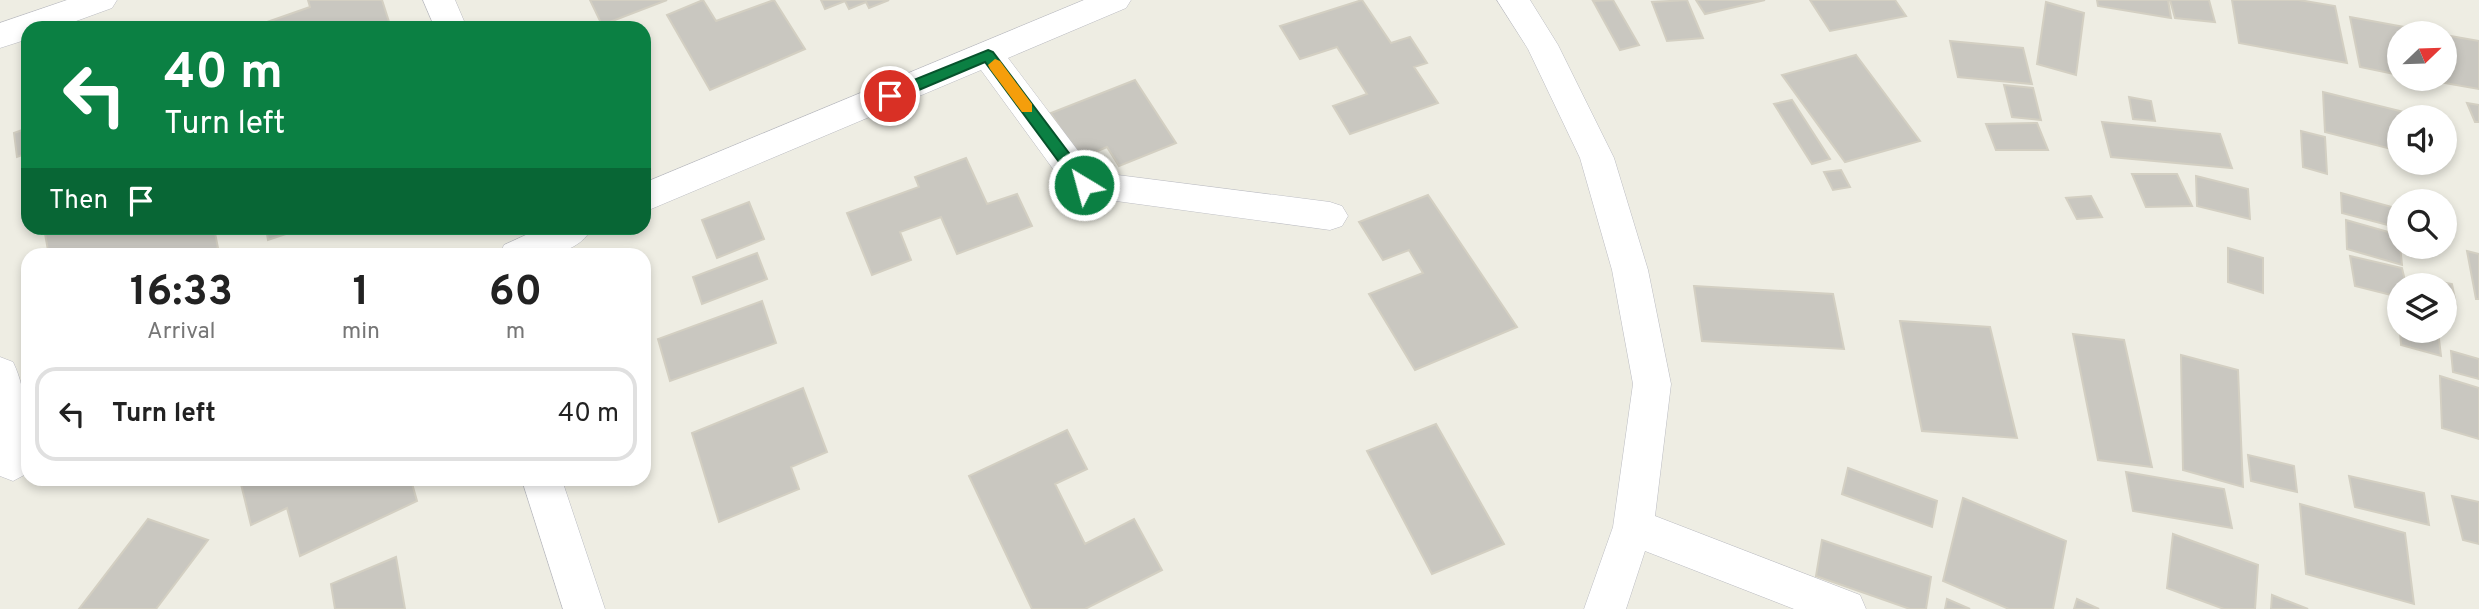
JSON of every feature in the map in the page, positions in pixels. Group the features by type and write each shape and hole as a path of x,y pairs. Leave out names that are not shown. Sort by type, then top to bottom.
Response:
{"street":[{"path":"42,21 101,0"},
{"path":"439,0 448,21"},
{"path":"651,195 1115,0"},
{"path":"1513,0 1542,45 1597,158 1630,270 1652,384 1633,527 1605,609"},
{"path":"0,36 21,29"},
{"path":"988,55 1084,185 1330,216"},
{"path":"0,374 14,463"},
{"path":"544,486 584,609"},
{"path":"1633,527 1845,609"}],"building":[{"path":"308,0 382,0 389,21 270,21 310,7"},
{"path":"590,0 667,0 612,21 600,21"},
{"path":"703,0 716,21 774,0 805,49 710,90 667,15"},
{"path":"821,0 889,0 869,8 866,2 849,9 845,1 825,9"},
{"path":"1362,0 1391,43 1410,37 1427,63 1414,67 1438,103 1350,134 1333,106 1367,94 1337,47 1300,59 1280,26"},
{"path":"1613,0 1639,45 1620,50 1593,1"},
{"path":"1687,0 1703,38 1667,41 1652,2"},
{"path":"1696,0 1765,0 1705,14"},
{"path":"1810,0 1895,0 1906,16 1830,31"},
{"path":"2097,0 2168,0 2171,18 2098,6"},
{"path":"2170,0 2209,0 2215,22 2175,18"},
{"path":"2232,0 2299,0 2335,6 2347,63 2239,43"},
{"path":"2046,2 2084,13 2076,75 2037,64"},
{"path":"2350,17 2387,24 2387,73 2360,67"},
{"path":"2457,37 2479,41 2479,89 2457,85"},
{"path":"1950,41 2023,48 2032,84 1958,77"},
{"path":"1856,55 1920,141 1845,162 1782,75"},
{"path":"1135,80 1176,143 1119,166 1107,147 1079,159 1051,113"},
{"path":"2004,85 2033,88 2041,120 2012,117"},
{"path":"2323,92 2387,108 2387,148 2325,132"},
{"path":"2129,97 2151,101 2155,121 2133,119"},
{"path":"1792,100 1830,159 1812,164 1774,104"},
{"path":"2467,103 2479,105 2479,122 2475,122"},
{"path":"2102,122 2220,134 2232,168 2111,157"},
{"path":"2037,123 2048,150 1996,150 1986,124"},
{"path":"21,130 21,156 17,157 14,133"},
{"path":"2301,131 2325,137 2327,174 2303,167"},
{"path":"966,158 987,204 1017,194 1032,226 957,254 941,217 900,232 911,260 872,275 847,213 919,187 915,177"},
{"path":"1841,170 1850,187 1833,190 1824,172"},
{"path":"2132,174 2177,174 2192,206 2146,207"},
{"path":"2196,176 2248,189 2250,219 2197,206"},
{"path":"2341,193 2387,206 2387,225 2342,213"},
{"path":"1428,195 1517,327 1415,370 1369,294 1423,273 1409,250 1383,260 1359,222"},
{"path":"2091,196 2102,217 2077,219 2066,198"},
{"path":"749,202 764,239 717,258 702,220"},
{"path":"2346,220 2387,232 2387,259 2401,259 2402,265 2347,249"},
{"path":"45,235 215,235 218,248 48,248"},
{"path":"267,235 283,235 268,240"},
{"path":"2228,248 2263,258 2263,293 2228,282"},
{"path":"2467,251 2479,254 2479,299 2476,299"},
{"path":"757,253 767,279 702,304 693,277"},
{"path":"2350,256 2402,268 2403,273 2387,273 2387,294 2355,286"},
{"path":"1694,286 1833,294 1844,349 1702,341"},
{"path":"762,301 776,343 670,381 658,339"},
{"path":"1900,321 1990,327 2017,438 1922,431"},
{"path":"2073,334 2124,340 2152,467 2098,460"},
{"path":"2439,343 2441,356 2401,345"},
{"path":"2451,351 2479,359 2479,379 2453,372"},
{"path":"2181,355 2238,370 2243,487 2183,470"},
{"path":"2440,376 2479,388 2479,439 2442,428"},
{"path":"803,388 827,452 791,467 799,489 719,522 692,433"},
{"path":"1436,424 1504,544 1432,574 1367,451"},
{"path":"1067,430 1087,469 1055,484 1085,544 1134,519 1162,570 1085,609 1032,609 969,476"},
{"path":"2248,455 2294,466 2297,492 2251,481"},
{"path":"1848,468 1937,501 1932,527 1842,494"},
{"path":"2126,472 2224,489 2232,528 2133,511"},
{"path":"2349,476 2424,493 2429,525 2355,507"},
{"path":"241,486 413,486 417,501 300,556 287,508 251,525"},
{"path":"2452,496 2479,502 2479,544 2463,540"},
{"path":"1963,498 2066,541 2053,609 2009,609 1943,581"},
{"path":"2300,504 2405,533 2414,604 2306,574"},
{"path":"148,519 208,540 156,609 79,609"},
{"path":"2173,534 2258,565 2255,609 2224,609 2167,588"},
{"path":"1822,540 1931,577 1926,609 1910,609 1816,576"},
{"path":"396,557 405,609 335,609 331,584"},
{"path":"2272,595 2308,609 2271,609"},
{"path":"1947,599 1970,609 1945,609"},
{"path":"2077,599 2099,609 2074,609"}],"slow traffic":[{"path":"995,65 1027,108"}],"route":[{"path":"890,96 988,55 1084,185"}]}
